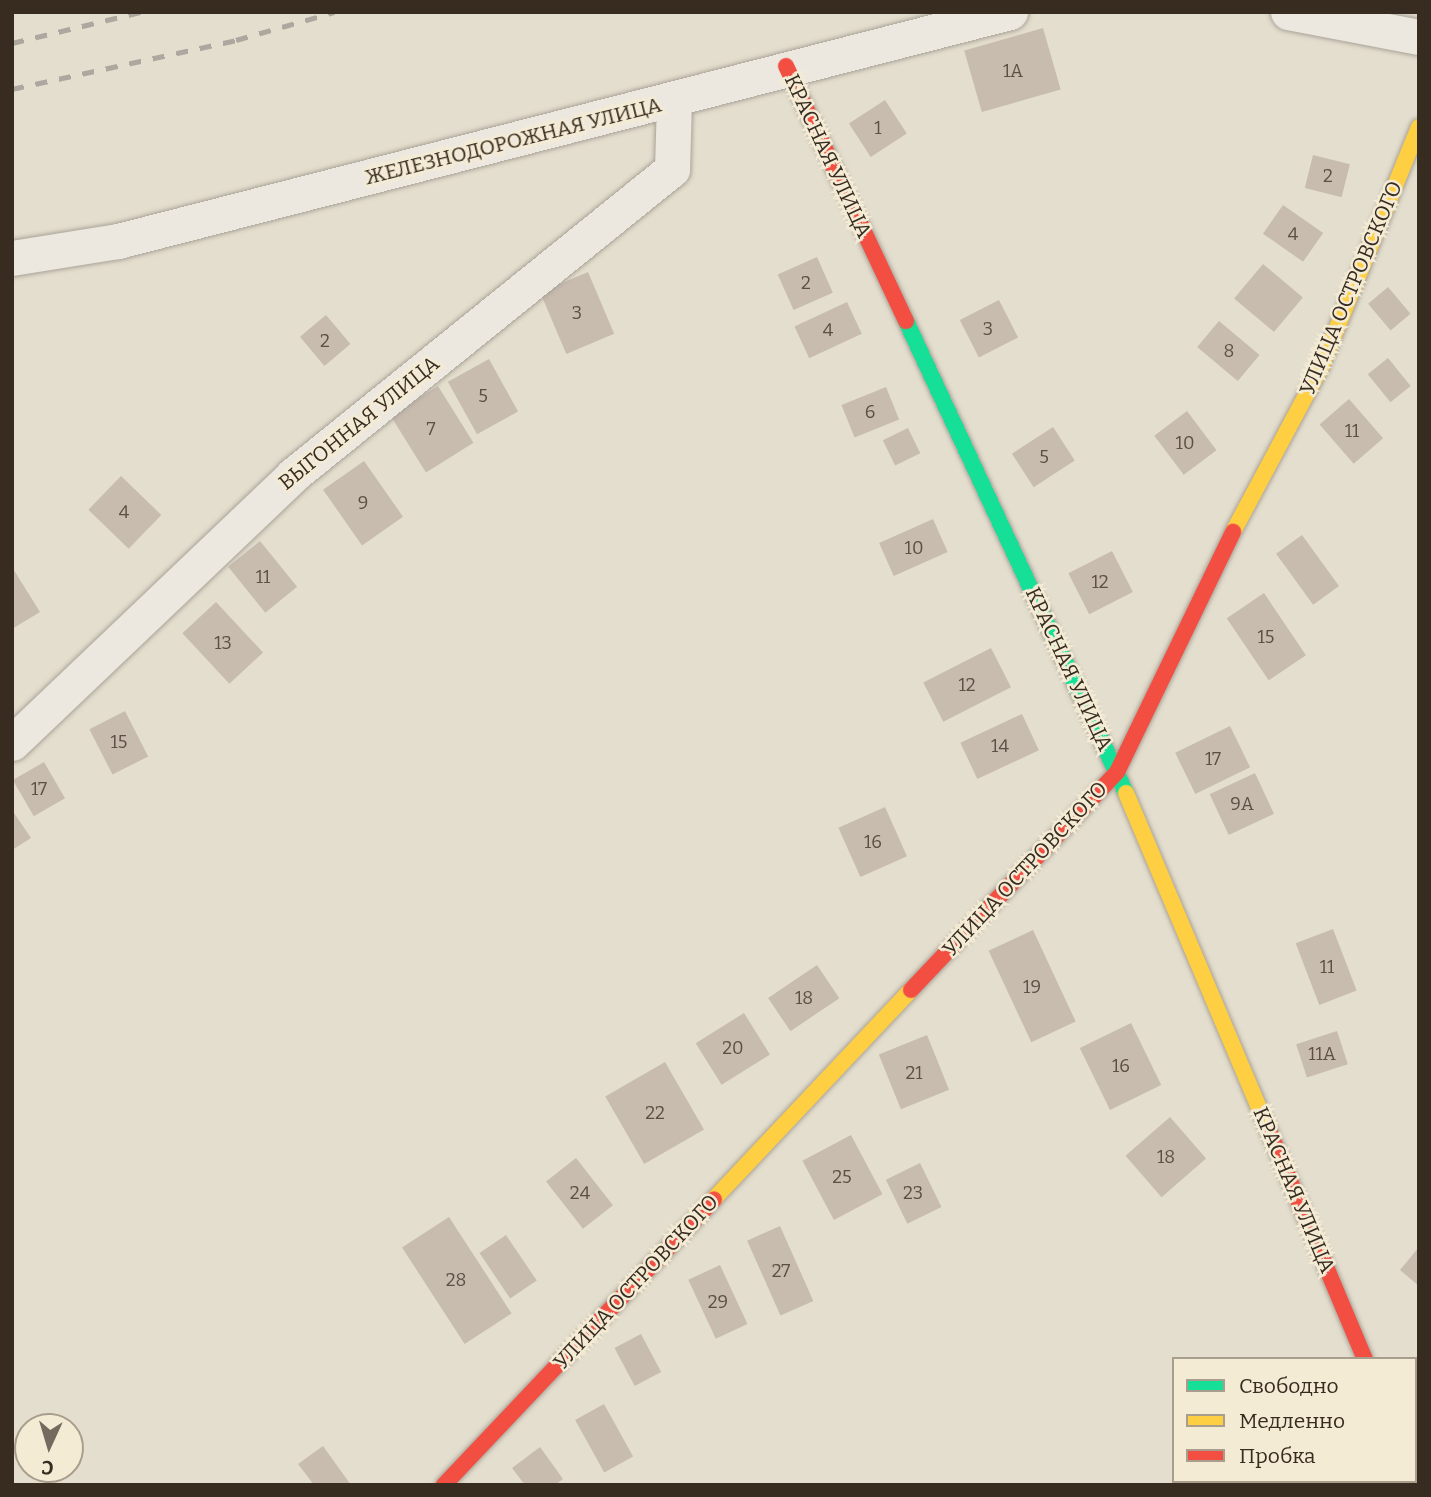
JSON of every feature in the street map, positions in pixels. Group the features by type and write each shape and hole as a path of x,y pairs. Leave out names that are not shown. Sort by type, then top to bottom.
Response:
{"street":[{"name":"ЖЕЛЕЗНОДОРОЖНАЯ УЛИЦА","path":"12,258 118,241 674,100 786,66 1010,12"},
{"path":"1288,12 1419,37"},
{"name":"КРАСНАЯ УЛИЦА","path":"786,66 1117,772 1364,1357"},
{"name":"ВЫГОННАЯ УЛИЦА","path":"12,743 293,475 672,169 674,100"},
{"name":"УЛИЦА ОСТРОВСКОГО","path":"443,1485 1117,772 1187,618 1321,368 1419,127"}],"building":[{"path":"1043,28 1061,90 982,112 964,51"},
{"path":"885,100 907,134 871,157 849,123"},
{"path":"1313,155 1350,164 1342,197 1305,188"},
{"path":"1283,205 1323,233 1303,262 1263,234"},
{"path":"817,257 833,293 794,310 778,274"},
{"path":"1263,264 1303,297 1274,332 1234,298"},
{"path":"588,272 614,334 566,354 540,292"},
{"path":"1388,287 1410,314 1391,331 1368,304"},
{"path":"999,300 1018,337 979,357 960,320"},
{"path":"847,302 862,334 809,358 794,327"},
{"path":"326,315 350,344 324,366 300,337"},
{"path":"1219,321 1260,355 1238,381 1197,347"},
{"path":"1388,358 1411,386 1390,402 1368,374"},
{"path":"489,359 518,411 477,434 448,382"},
{"path":"438,386 474,443 426,472 391,416"},
{"path":"886,387 899,419 855,437 841,405"},
{"path":"1349,399 1383,438 1354,464 1320,425"},
{"path":"1187,411 1216,450 1184,475 1154,436"},
{"path":"1053,427 1075,461 1034,487 1012,454"},
{"path":"908,428 920,453 895,465 883,440"},
{"path":"364,461 403,517 362,545 323,490"},
{"path":"121,476 161,515 129,549 88,510"},
{"path":"933,519 948,552 894,576 879,543"},
{"path":"1302,535 1339,586 1313,605 1276,554"},
{"path":"260,541 297,587 265,613 228,567"},
{"path":"1112,551 1133,592 1089,614 1068,573"},
{"path":"12,567 40,612 12,629"},
{"path":"1264,593 1306,655 1269,680 1227,618"},
{"path":"216,602 263,652 229,684 182,633"},
{"path":"991,648 1011,687 943,722 923,683"},
{"path":"125,711 148,756 113,775 89,729"},
{"path":"1022,714 1039,750 977,779 960,743"},
{"path":"1230,726 1250,767 1195,794 1175,753"},
{"path":"44,762 65,798 34,816 13,780"},
{"path":"1255,773 1274,814 1229,835 1210,794"},
{"path":"885,807 907,856 860,877 838,828"},
{"path":"12,810 31,838 12,850"},
{"path":"1333,929 1357,991 1319,1005 1296,943"},
{"path":"1033,930 1076,1022 1031,1042 989,951"},
{"path":"817,965 839,998 790,1031 768,998"},
{"path":"744,1013 770,1055 722,1085 696,1043"},
{"path":"1131,1023 1161,1085 1110,1110 1080,1048"},
{"path":"1337,1031 1348,1064 1307,1078 1296,1044"},
{"path":"927,1035 949,1090 901,1109 879,1054"},
{"path":"665,1062 704,1130 644,1164 605,1096"},
{"path":"1170,1117 1206,1159 1162,1197 1125,1156"},
{"path":"851,1135 882,1194 834,1220 802,1161"},
{"path":"576,1158 613,1205 583,1229 546,1181"},
{"path":"920,1163 941,1207 907,1224 886,1180"},
{"path":"449,1217 512,1313 465,1344 402,1247"},
{"path":"780,1226 813,1301 780,1316 747,1241"},
{"path":"506,1235 537,1281 510,1298 479,1253"},
{"path":"1419,1247 1419,1286 1400,1270"},
{"path":"720,1265 747,1324 716,1339 688,1280"},
{"path":"641,1334 661,1372 635,1386 615,1348"},
{"path":"604,1404 633,1456 604,1472 575,1420"},
{"path":"323,1446 351,1485 314,1485 298,1464"},
{"path":"540,1447 563,1479 555,1485 525,1485 512,1468"}],"railway":[{"path":"12,43 140,12"},
{"path":"12,89 236,40 334,12"}],"traffic: fast":[{"path":"906,321 1126,793"}],"traffic: slow":[{"path":"1233,532 1321,367 1419,127"},
{"path":"1126,793 1269,1131"},
{"path":"714,1199 911,990"}],"traffic: jam":[{"path":"786,66 906,321"},
{"path":"911,990 1117,772 1233,532"},
{"path":"1269,1131 1364,1357"},
{"path":"444,1485 714,1199"}]}
